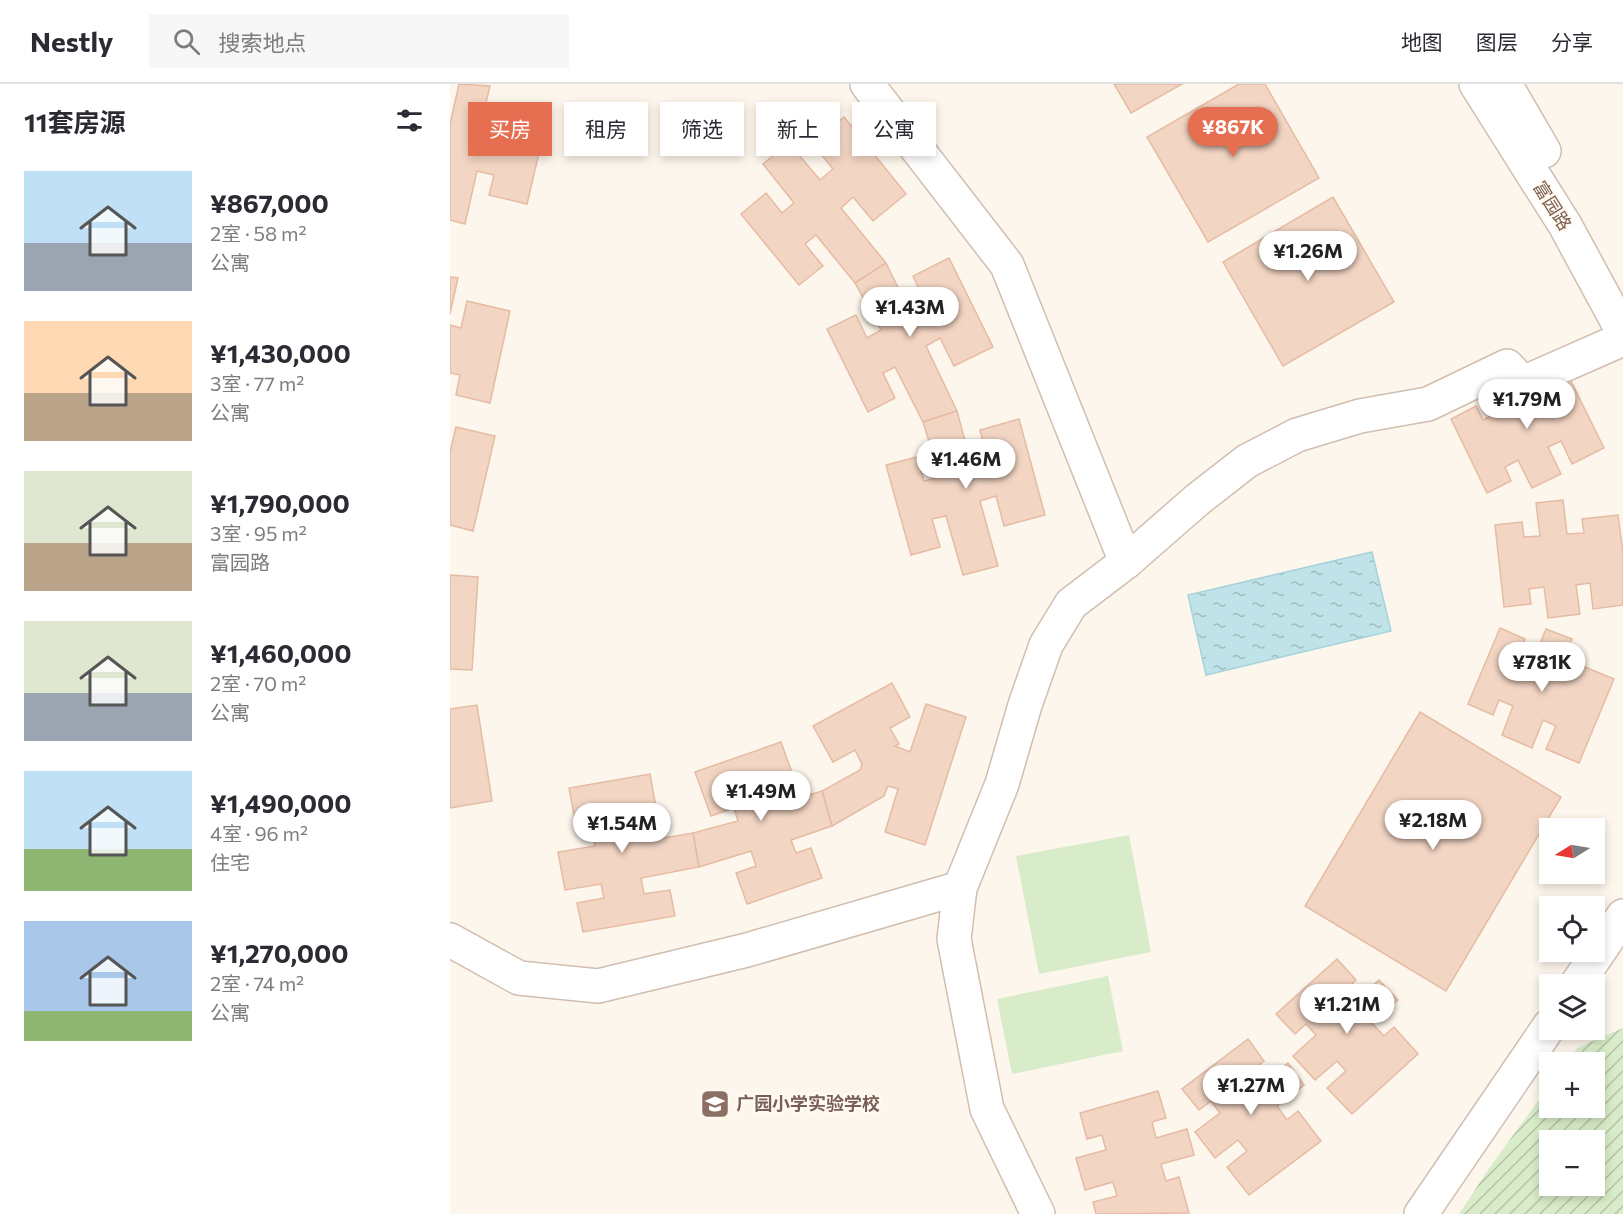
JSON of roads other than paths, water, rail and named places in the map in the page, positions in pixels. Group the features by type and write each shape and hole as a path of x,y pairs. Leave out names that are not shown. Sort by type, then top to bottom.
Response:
{"street":[{"path":"867,84 1007,265 1126,562"},
{"name":"富园路","path":"1476,84 1565,225 1623,332"},
{"name":"富园路","path":"1505,84 1526,123 1575,200 1623,291"},
{"path":"1038,1214 987,1109 954,939 960,888 1002,784 1025,705 1046,645 1071,604 1126,562 1197,500 1247,461 1297,435 1360,416 1428,404 1507,366 1523,383 1623,339"},
{"path":"450,940 519,978 598,986 747,950 960,888"},
{"path":"1584,974 1621,922"},
{"path":"1421,1214 1540,1040"}],"water":[{"path":"1372,552 1391,631 1206,675 1188,595"}],"place":[{"name":"广园小学实验学校","path":"715,1104"}]}
